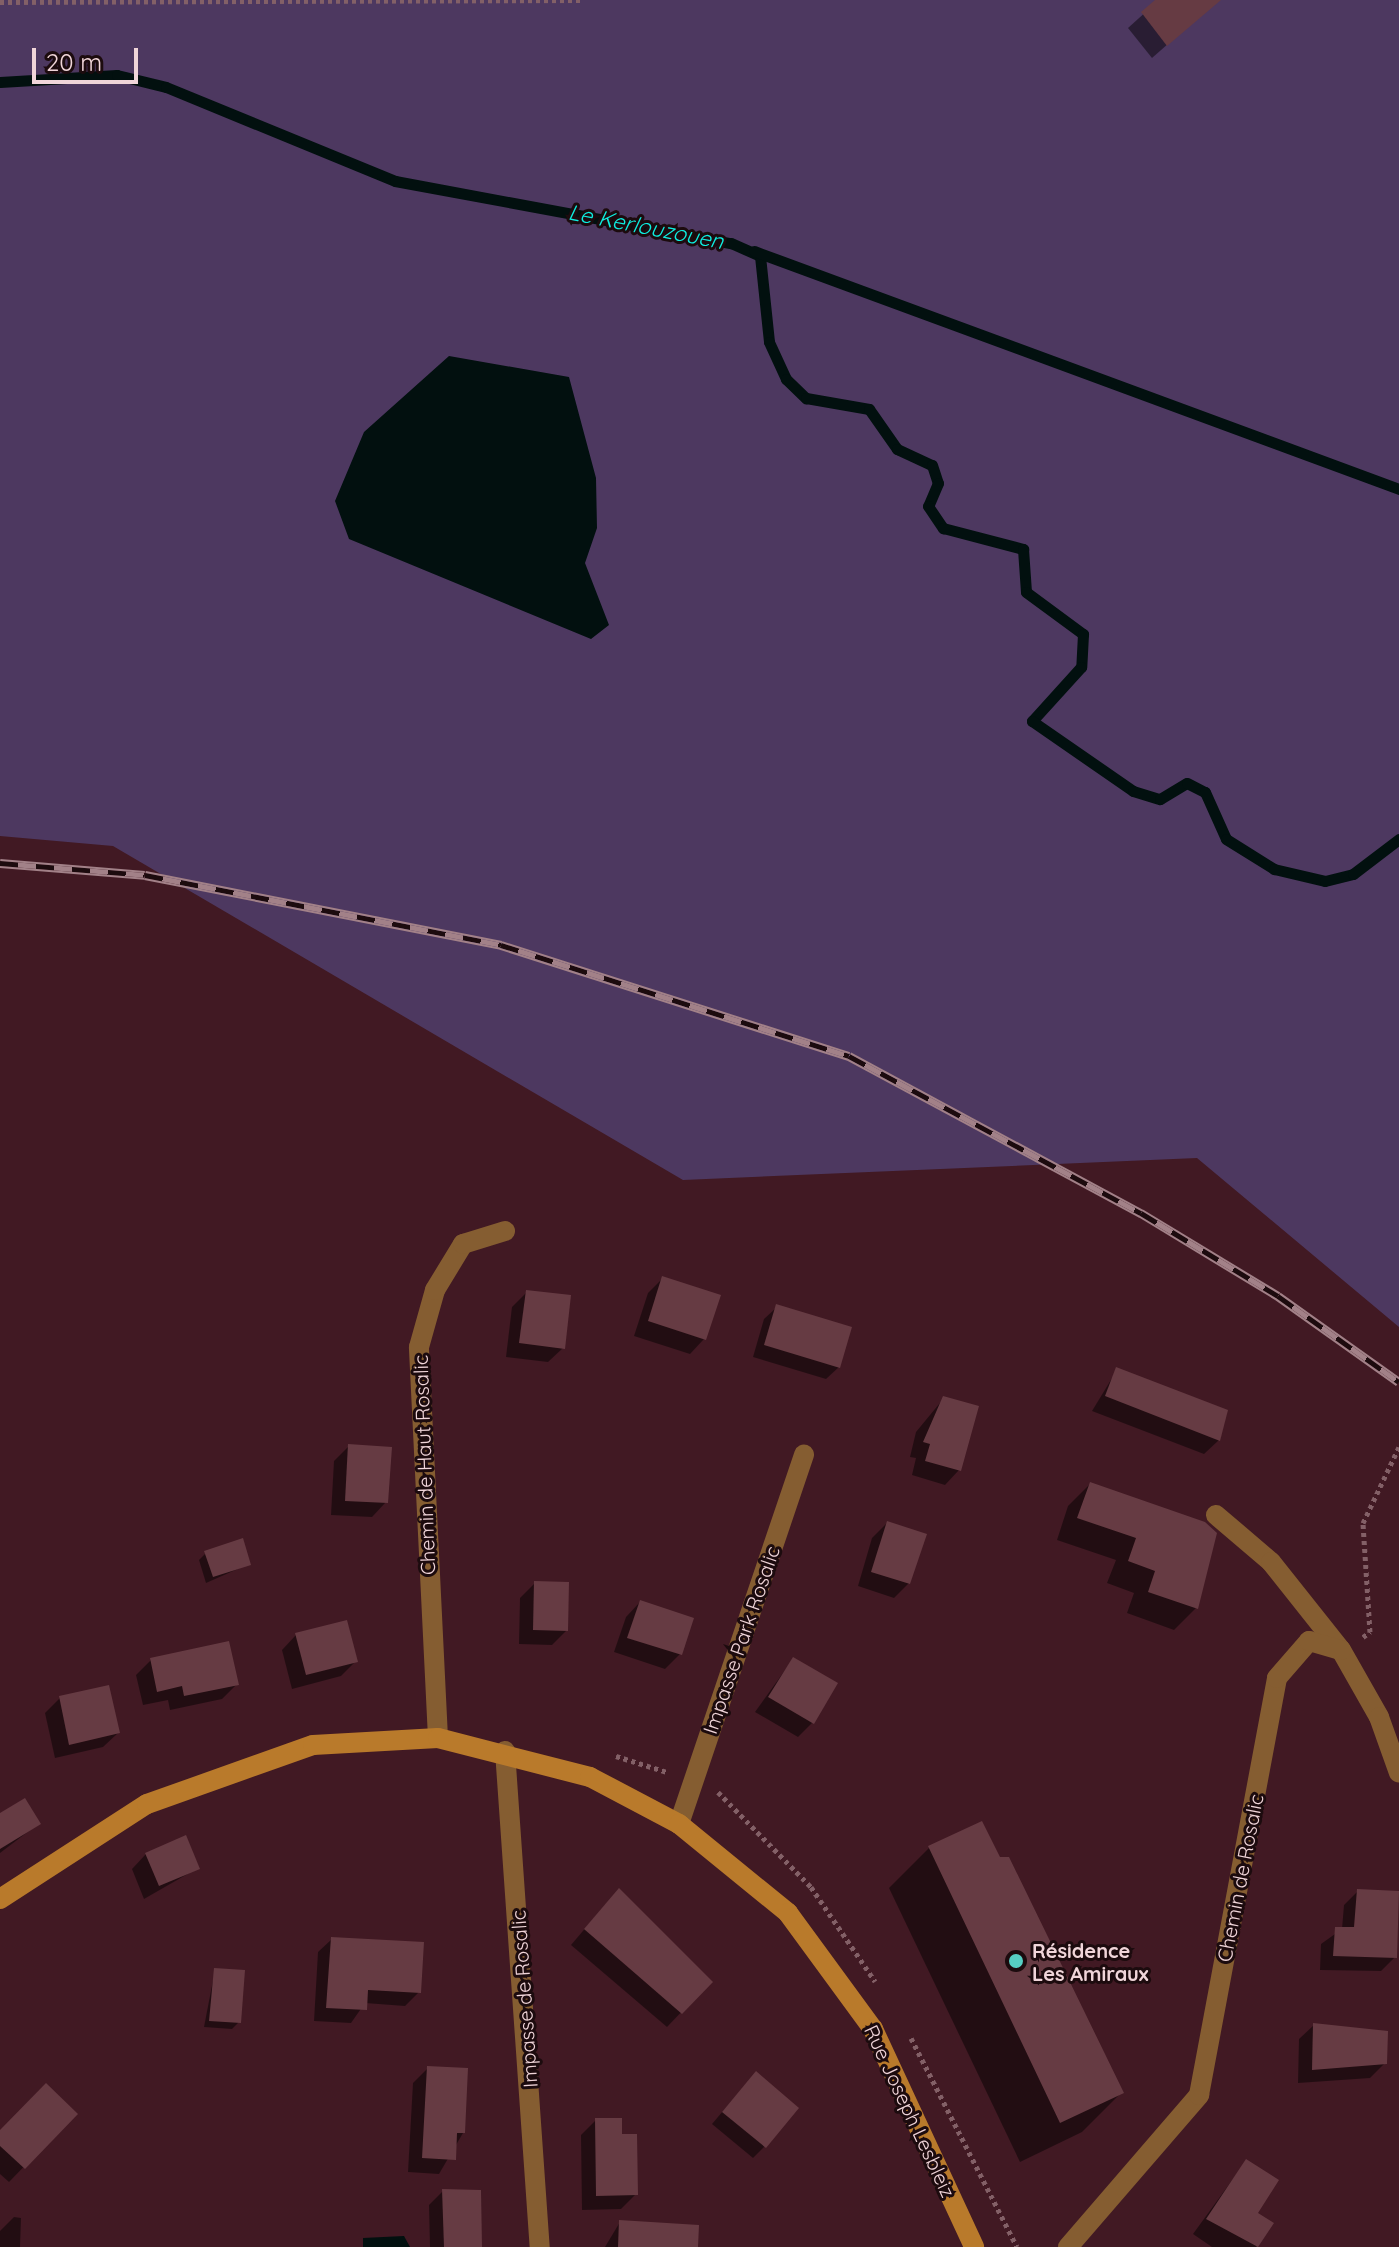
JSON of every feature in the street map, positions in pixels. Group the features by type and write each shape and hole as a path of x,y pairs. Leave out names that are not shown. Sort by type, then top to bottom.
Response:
{"main road":[{"name":"Rue Joseph Lesbleiz","path":"0,1899 147,1804 224,1771 313,1745 438,1738 505,1751 590,1777 679,1824 788,1913 836,1972 873,2029 974,2247"}],"street":[{"name":"Chemin de Haut Rosalic","path":"438,1738 419,1347 435,1290 463,1244 505,1231"},
{"name":"Impasse Park Rosalic","path":"679,1824 804,1455"},
{"path":"1216,1515 1271,1562 1341,1650 1399,1773"},
{"name":"Chemin de Rosalic","path":"1068,2247 1199,2095 1277,1678 1309,1641 1341,1650"},
{"name":"Impasse de Rosalic","path":"505,1751 540,2247"}],"path":[{"path":"0,2 582,0"},
{"path":"1341,1650 1370,1632 1363,1523 1399,1447"}],"shaded area":[{"path":"0,0 1399,0 1399,1327 1197,1158 683,1180 113,846 0,836"},
{"path":"449,356 569,377 596,478 597,528 585,563 609,625 591,639 349,539 335,501 364,432"},
{"path":"404,2236 410,2247 363,2247 363,2238"}],"building":[{"path":"1155,0 1221,0 1167,46 1141,12"},
{"path":"662,1276 721,1295 706,1340 648,1321"},
{"path":"526,1290 571,1295 565,1349 519,1343"},
{"path":"776,1304 852,1327 840,1368 764,1345"},
{"path":"1116,1367 1228,1410 1220,1441 1105,1396"},
{"path":"943,1396 979,1406 961,1471 925,1461 930,1444 923,1442"},
{"path":"348,1444 392,1447 388,1503 345,1501"},
{"path":"1090,1482 1205,1522 1217,1533 1198,1609 1148,1592 1155,1571 1128,1561 1136,1538 1077,1518"},
{"path":"887,1521 927,1534 910,1584 871,1572"},
{"path":"243,1538 251,1565 213,1577 204,1551"},
{"path":"534,1581 569,1582 568,1631 533,1630"},
{"path":"640,1600 694,1618 682,1655 627,1638"},
{"path":"347,1620 358,1662 306,1675 295,1633"},
{"path":"229,1641 239,1685 184,1696 182,1686 157,1692 150,1658"},
{"path":"793,1657 838,1683 814,1724 768,1697"},
{"path":"109,1685 120,1733 69,1745 59,1696"},
{"path":"25,1798 41,1824 0,1849 0,1813"},
{"name":"Résidence Les Amiraux","path":"982,1821 1000,1857 1009,1857 1124,2093 1060,2123 928,1846"},
{"path":"186,1835 200,1869 159,1886 145,1853"},
{"path":"619,1888 713,1982 682,2014 584,1929"},
{"path":"1357,1889 1399,1891 1397,1958 1333,1956 1335,1927 1354,1927"},
{"path":"331,1937 424,1942 421,1993 368,1990 367,2010 326,2008"},
{"path":"214,1968 245,1970 241,2023 209,2021"},
{"path":"1313,2023 1388,2031 1387,2064 1312,2070"},
{"path":"427,2066 468,2068 465,2133 457,2133 456,2160 422,2158"},
{"path":"756,2071 799,2108 766,2148 722,2112"},
{"path":"46,2083 78,2114 25,2169 0,2146 0,2130"},
{"path":"595,2118 622,2118 622,2134 637,2134 638,2195 596,2196"},
{"path":"1246,2159 1279,2180 1258,2213 1274,2223 1258,2247 1206,2219"},
{"path":"442,2189 481,2190 482,2247 444,2247"},
{"path":"619,2220 699,2225 698,2247 618,2247"}],"waterway":[{"name":"Le Kerlouzouen","path":"0,82 117,75 166,87 395,181 731,243 760,256 769,342 786,379 806,398 869,409 897,449 932,465 938,483 928,506 943,528 1023,549 1026,592 1083,634 1081,667 1032,721 1133,791 1160,799 1187,783 1205,792 1226,839 1274,869 1325,881 1353,874 1399,839"},
{"path":"754,251 1399,489"}],"railway":[{"path":"0,863 145,875 501,945 849,1056 1141,1213 1278,1296 1399,1382"}],"place":[{"name":"Résidence Les Amiraux","path":"1016,1961"}]}
